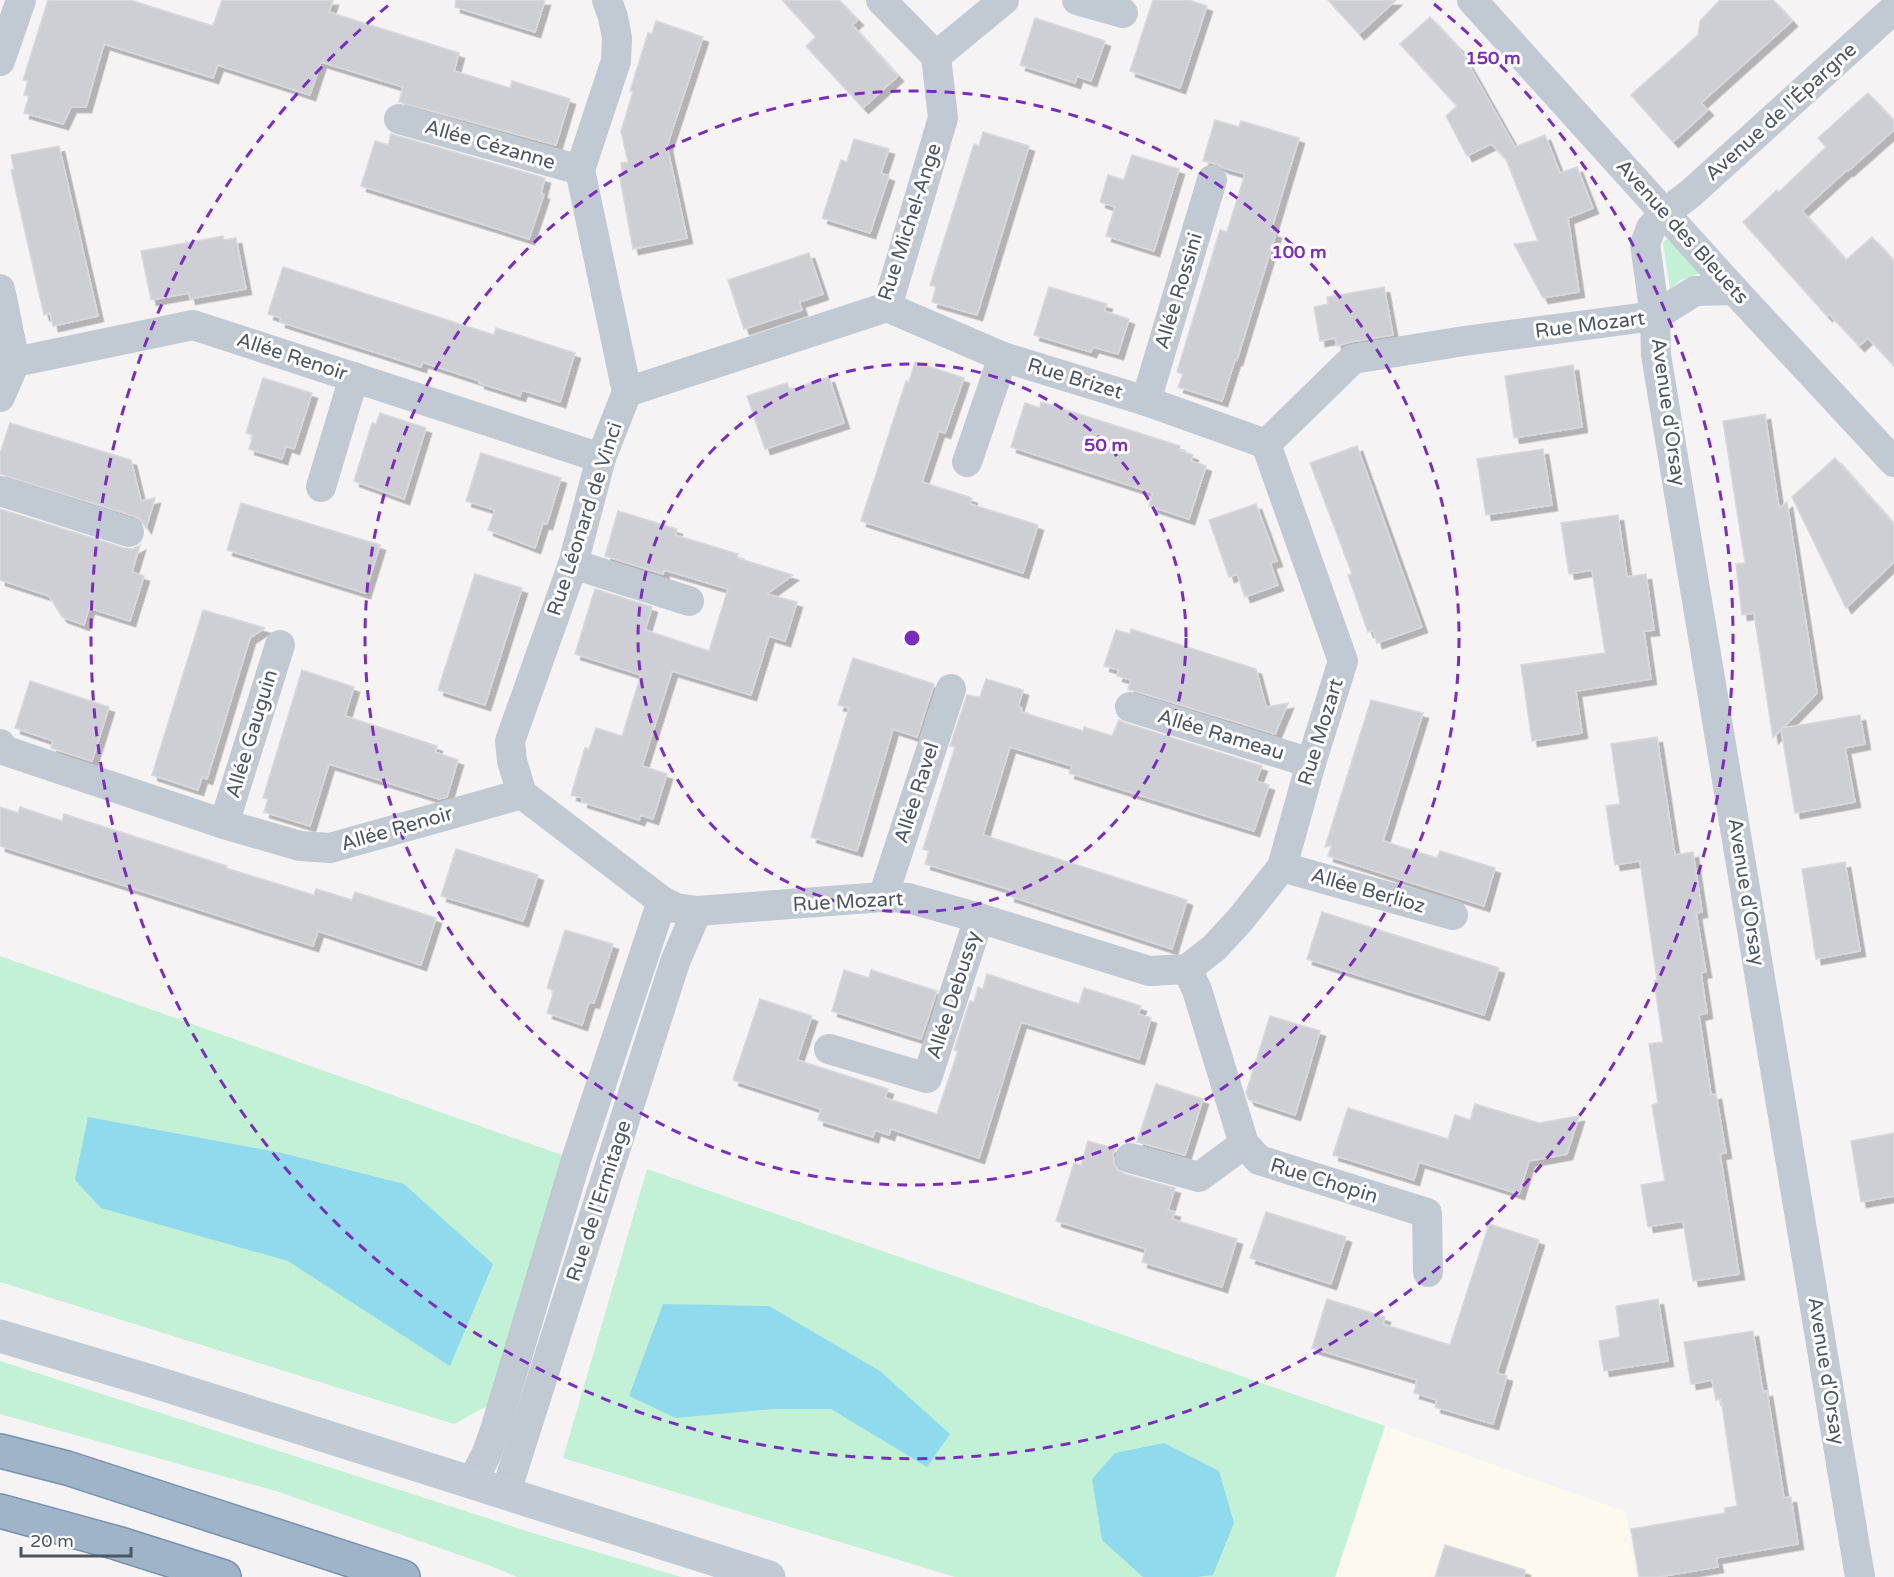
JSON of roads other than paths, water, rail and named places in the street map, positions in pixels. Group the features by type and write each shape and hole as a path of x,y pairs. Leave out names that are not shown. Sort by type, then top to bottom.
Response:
{"highway":[{"path":"0,1450 68,1468 403,1577"},
{"path":"0,1511 224,1577"}],"main road":[{"path":"0,1336 506,1492 769,1577"}],"street":[{"path":"0,62 21,0"},
{"path":"607,0 614,17 617,39 616,61 580,170 627,392"},
{"path":"881,0 936,56 1004,0"},
{"path":"1077,0 1123,13"},
{"name":"Avenue des Bleuets","path":"1472,0 1734,290 1894,462"},
{"name":"Avenue de l'Épargne","path":"1666,213 1690,194 1894,9"},
{"name":"Rue Michel-Ange","path":"627,392 887,307 943,118 936,56"},
{"name":"Allée Cézanne","path":"399,119 580,170"},
{"name":"Allée Rossini","path":"1146,401 1212,180"},
{"name":"Avenue d'Orsay","path":"1666,213 1651,228 1645,244 1655,316 1656,355 1860,1577"},
{"path":"0,289 15,362 0,397"},
{"name":"Rue Mozart","path":"697,911 883,897 908,898 1149,971 1187,969 1214,948 1240,920 1282,867 1343,661 1266,444 1353,359 1464,341 1655,316 1695,291 1734,290"},
{"name":"Rue Brizet","path":"887,307 1003,357 1146,401 1266,444"},
{"name":"Allée Renoir","path":"15,362 193,325 601,458"},
{"path":"967,462 1003,357"},
{"path":"321,487 354,377"},
{"name":"Rue Léonard de Vinci","path":"522,794 512,761 510,741 573,564 601,458 627,392"},
{"path":"0,491 129,532"},
{"path":"573,564 689,601"},
{"name":"Allée Gauguin","path":"224,824 280,645"},
{"name":"Allée Ravel","path":"883,897 951,689"},
{"name":"Allée Rameau","path":"1130,707 1311,763"},
{"name":"Allée Renoir","path":"0,744 6,751 224,824 300,846 330,848 522,794"},
{"path":"522,794 662,901 676,908 697,911"},
{"name":"Allée Berlioz","path":"1282,867 1453,915"},
{"name":"Rue de l'Ermitage","path":"472,1482 492,1438 576,1160 662,901"},
{"name":"Rue de l'Ermitage","path":"506,1492 675,962 697,911"},
{"name":"Allée Debussy","path":"829,1049 927,1078 979,918"},
{"path":"1130,1158 1199,1177 1244,1144 1197,990 1187,969"},
{"name":"Rue Chopin","path":"1244,1144 1259,1160 1428,1213 1428,1272"}],"water":[{"path":"88,1117 282,1153 404,1184 493,1264 450,1366 288,1261 101,1208 75,1180"},
{"path":"663,1304 769,1306 880,1371 950,1434 927,1467 831,1409 773,1409 676,1418 629,1396"},
{"path":"1164,1443 1219,1471 1234,1523 1213,1575 1143,1577 1102,1540 1092,1479 1115,1453"}]}
